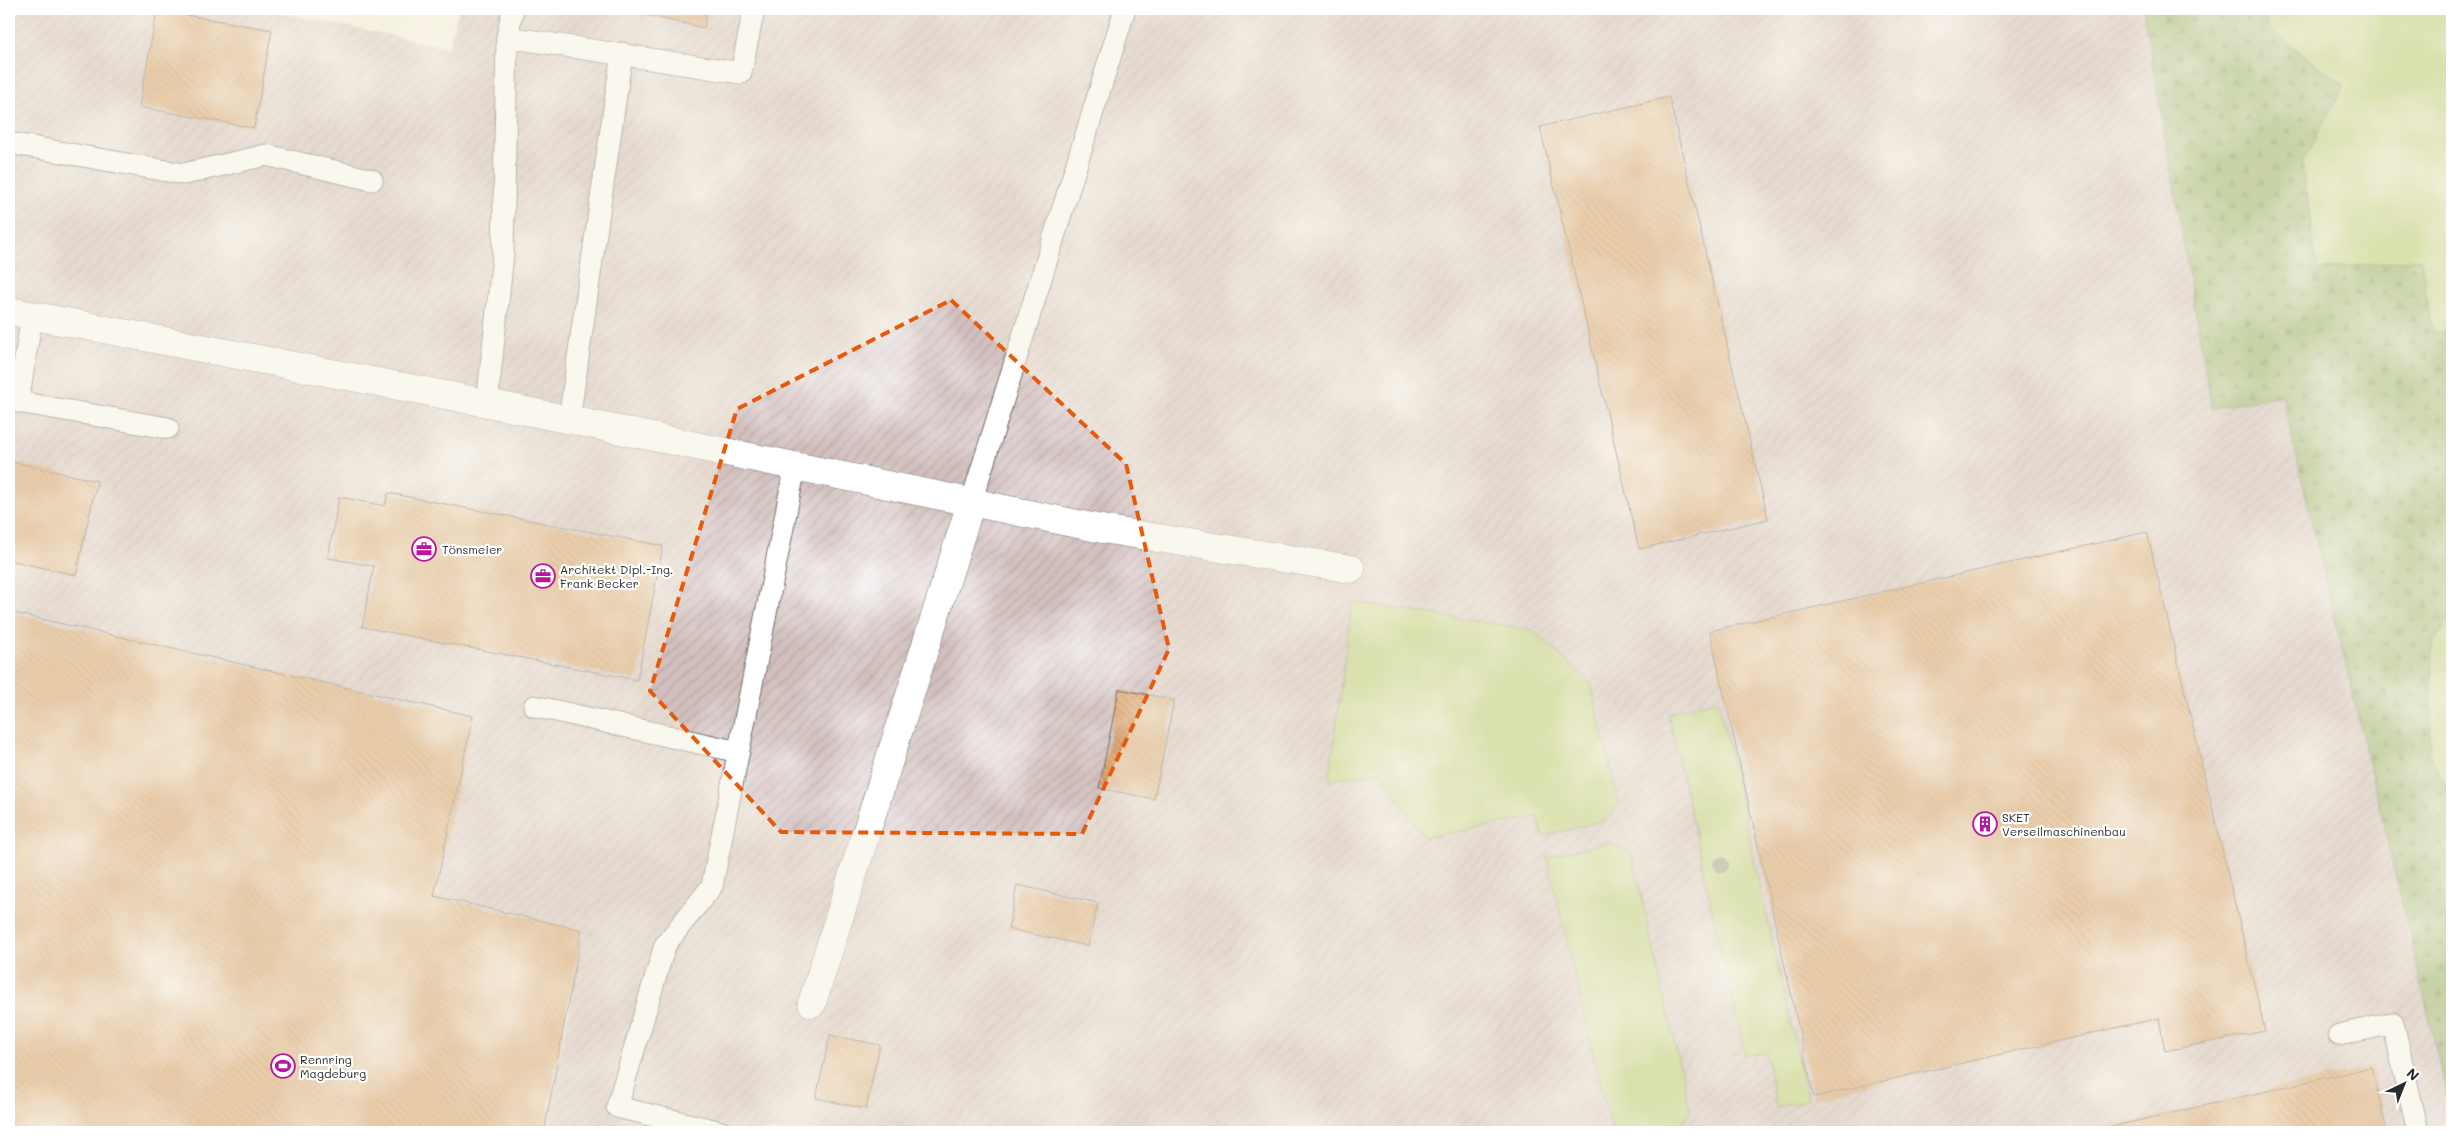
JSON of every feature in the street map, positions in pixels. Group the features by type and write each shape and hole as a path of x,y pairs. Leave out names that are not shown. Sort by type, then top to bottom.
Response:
{"street":[{"path":"20,313 487,403 1102,529 1351,569"},
{"path":"812,1003 972,503"}],"lane":[{"path":"487,403 503,255 507,37 513,9"},
{"path":"507,37 741,72 754,9"},
{"path":"972,503 1125,9"},
{"path":"569,420 622,53"},
{"path":"9,143 184,174 266,155 372,180"},
{"path":"20,313 18,402 168,428"},
{"path":"721,1132 617,1106 665,945 712,886 795,467"},
{"path":"534,706 739,752"},
{"path":"2339,1035 2393,1023 2418,1132"}],"highlighted area":[{"path":"951,300 1126,464 1169,649 1082,834 781,832 650,691 737,409"}],"shaded area":[{"path":"9,9 262,9 448,47 459,9 2143,9 2212,408 2282,395 2452,1114 2452,1132 544,1132 571,999 9,876"}],"green space":[{"path":"2143,9 2262,9 2268,28 2344,85 2302,163 2317,270 2421,259 2433,333 2452,331 2452,616 2433,641 2430,754 2452,801 2452,1114 2282,395 2212,408"},
{"path":"2262,9 2452,9 2452,331 2433,333 2421,259 2317,270 2302,163 2344,85 2268,28"},
{"path":"1352,602 1533,630 1591,684 1619,804 1606,820 1543,836 1537,817 1424,838 1381,772 1329,780"},
{"path":"2452,616 2452,801 2430,754 2433,641"},
{"path":"1718,700 1808,1100 1776,1107 1766,1053 1745,1055 1668,713"},
{"path":"1608,842 1632,854 1690,1111 1683,1122 1641,1132 1612,1132 1547,857"}],"building":[{"path":"619,9 707,9 704,28"},
{"path":"157,10 272,30 254,128 139,107"},
{"path":"1669,97 1768,519 1639,549 1540,127"},
{"path":"9,461 97,481 76,575 9,560"},
{"path":"388,493 663,546 637,680 362,627 374,566 328,558 339,497 385,506"},
{"name":"SKET Verseilmaschinenbau","path":"2147,532 2265,1031 2165,1051 2159,1018 1814,1097 1710,631"},
{"path":"9,612 473,716 434,896 582,930 544,1132 9,1132"},
{"path":"1119,689 1174,700 1154,799 1099,788"},
{"path":"1017,885 1098,903 1088,946 1008,929"},
{"path":"830,1035 880,1045 866,1109 816,1098"},
{"path":"2372,1067 2387,1132 2093,1132 2093,1131"}],"place":[{"name":"Tönsmeier","path":"424,549"},
{"name":"Architekt Dipl.-Ing. Frank Becker","path":"543,576"},
{"name":"SKET Verseilmaschinenbau","path":"1985,824"},
{"name":"Rennring Magdeburg","path":"283,1066"}]}
